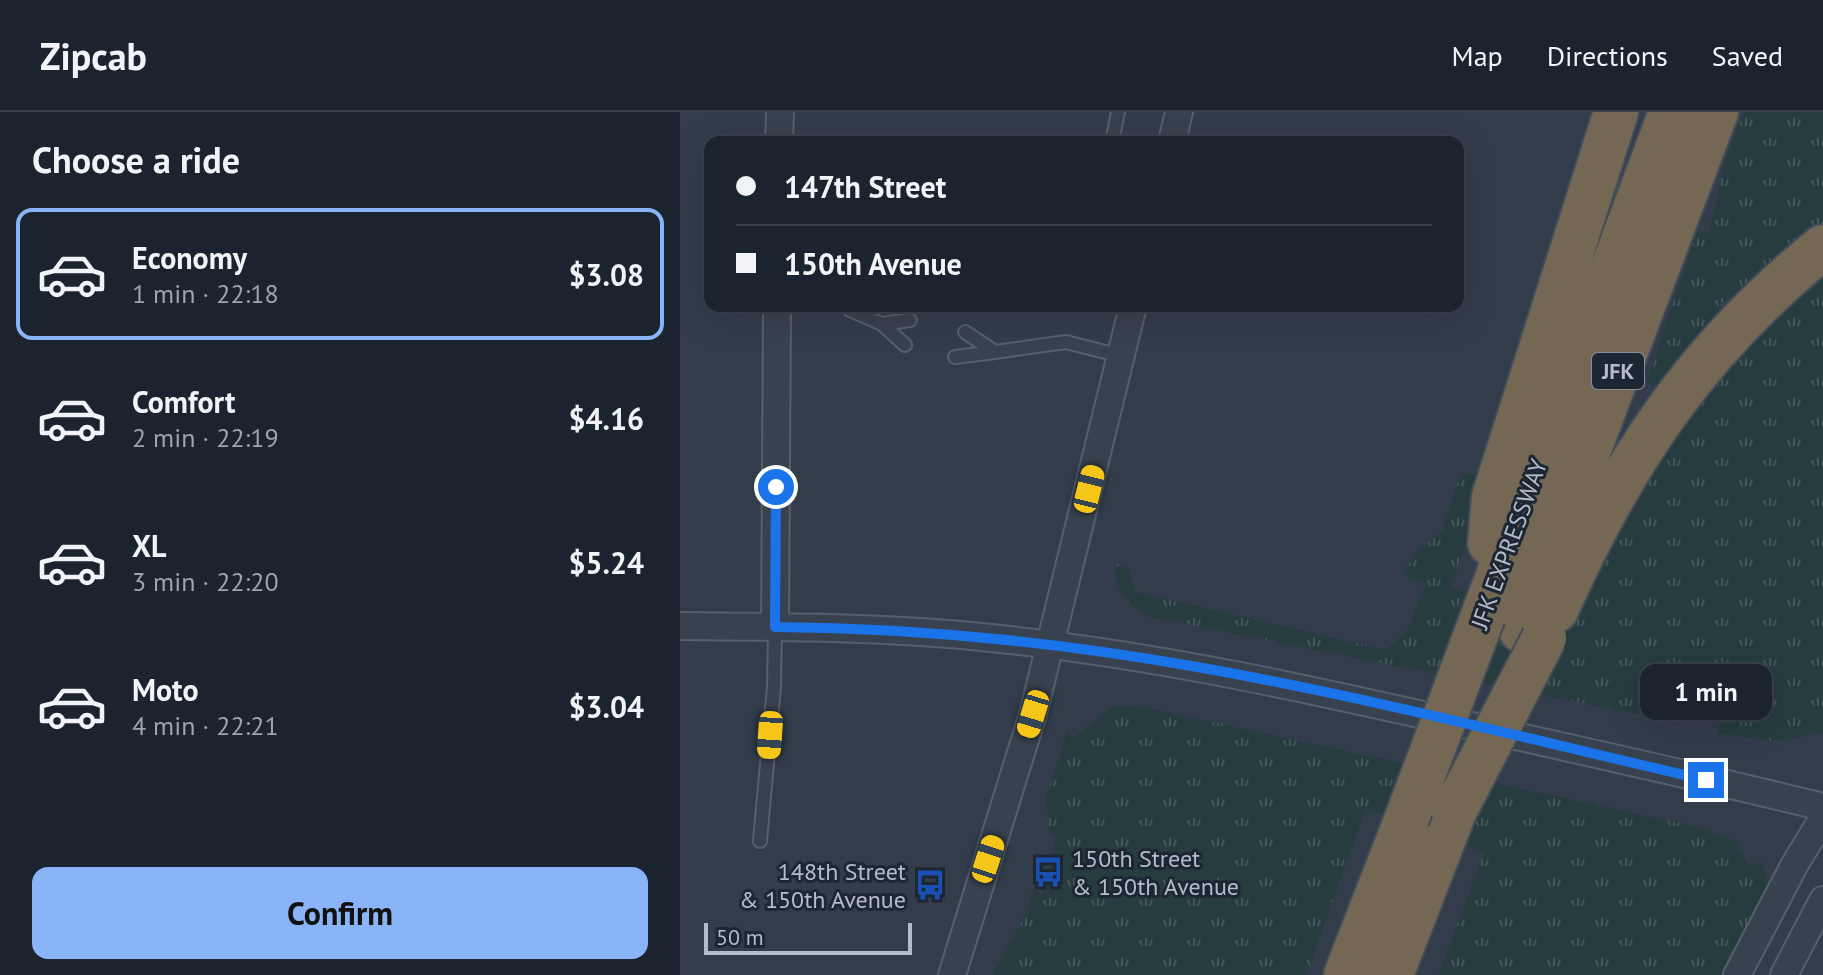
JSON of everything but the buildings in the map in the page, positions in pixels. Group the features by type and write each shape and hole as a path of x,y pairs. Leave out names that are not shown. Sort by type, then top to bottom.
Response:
{"highway":[{"path":"1516,628 1494,497 1616,112"},
{"name":"JFK EXPRESSWAY","path":"1516,628 1671,112"},
{"name":"JFK EXPRESSWAY","path":"1391,975 1435,821 1516,628 1716,112"},
{"path":"1435,821 1516,628 1585,549 1618,488 1691,377 1740,321 1823,247"},
{"name":"JFK EXPRESSWAY","path":"1346,975 1435,821"}],"street":[{"path":"779,136 780,112"},
{"path":"1173,136 1179,112"},
{"path":"775,627 777,312"},
{"path":"952,975 1033,714 1132,312"},
{"path":"680,626 938,634 1195,666 1823,807"},
{"path":"1737,975 1795,864 1823,818"},
{"path":"1784,975 1823,900"}],"lane":[{"path":"1113,136 1118,112"},
{"path":"855,312 882,324 905,345"},
{"path":"882,324 910,320"},
{"path":"965,332 995,352"},
{"path":"955,357 1066,342 1121,356"},
{"path":"760,841 771,728 775,627"}],"shaded area":[{"path":"680,112 1823,112 1823,975 680,975"}],"green space":[{"path":"1744,112 1823,112 1823,227 1757,281 1721,303 1725,314 1663,389 1646,383 1698,231 1709,232 1725,162"},
{"path":"1823,276 1823,733 1773,741 1718,733 1720,721 1652,706 1649,716 1151,617 1135,608 1120,589 1115,563 1128,569 1135,592 1386,650 1408,630 1426,583 1403,574 1420,548 1442,532 1458,483 1465,474 1489,475 1450,588 1571,626 1634,500 1701,398 1770,321"},
{"path":"1113,706 1141,707 1698,827 1735,841 1749,866 1762,862 1767,884 1727,975 1439,975 1484,852 1366,808 1306,975 993,975 1025,915 1033,889 1043,896 1056,836 1050,833 1046,797 1068,730 1072,739"}],"place":[{"name":"150th Street & 150th Avenue","path":"1048,872"},
{"name":"148th Street & 150th Avenue","path":"930,885"}],"route":[{"path":"776,487 775,627 827,627 1000,639 1195,666 1706,780"}]}
